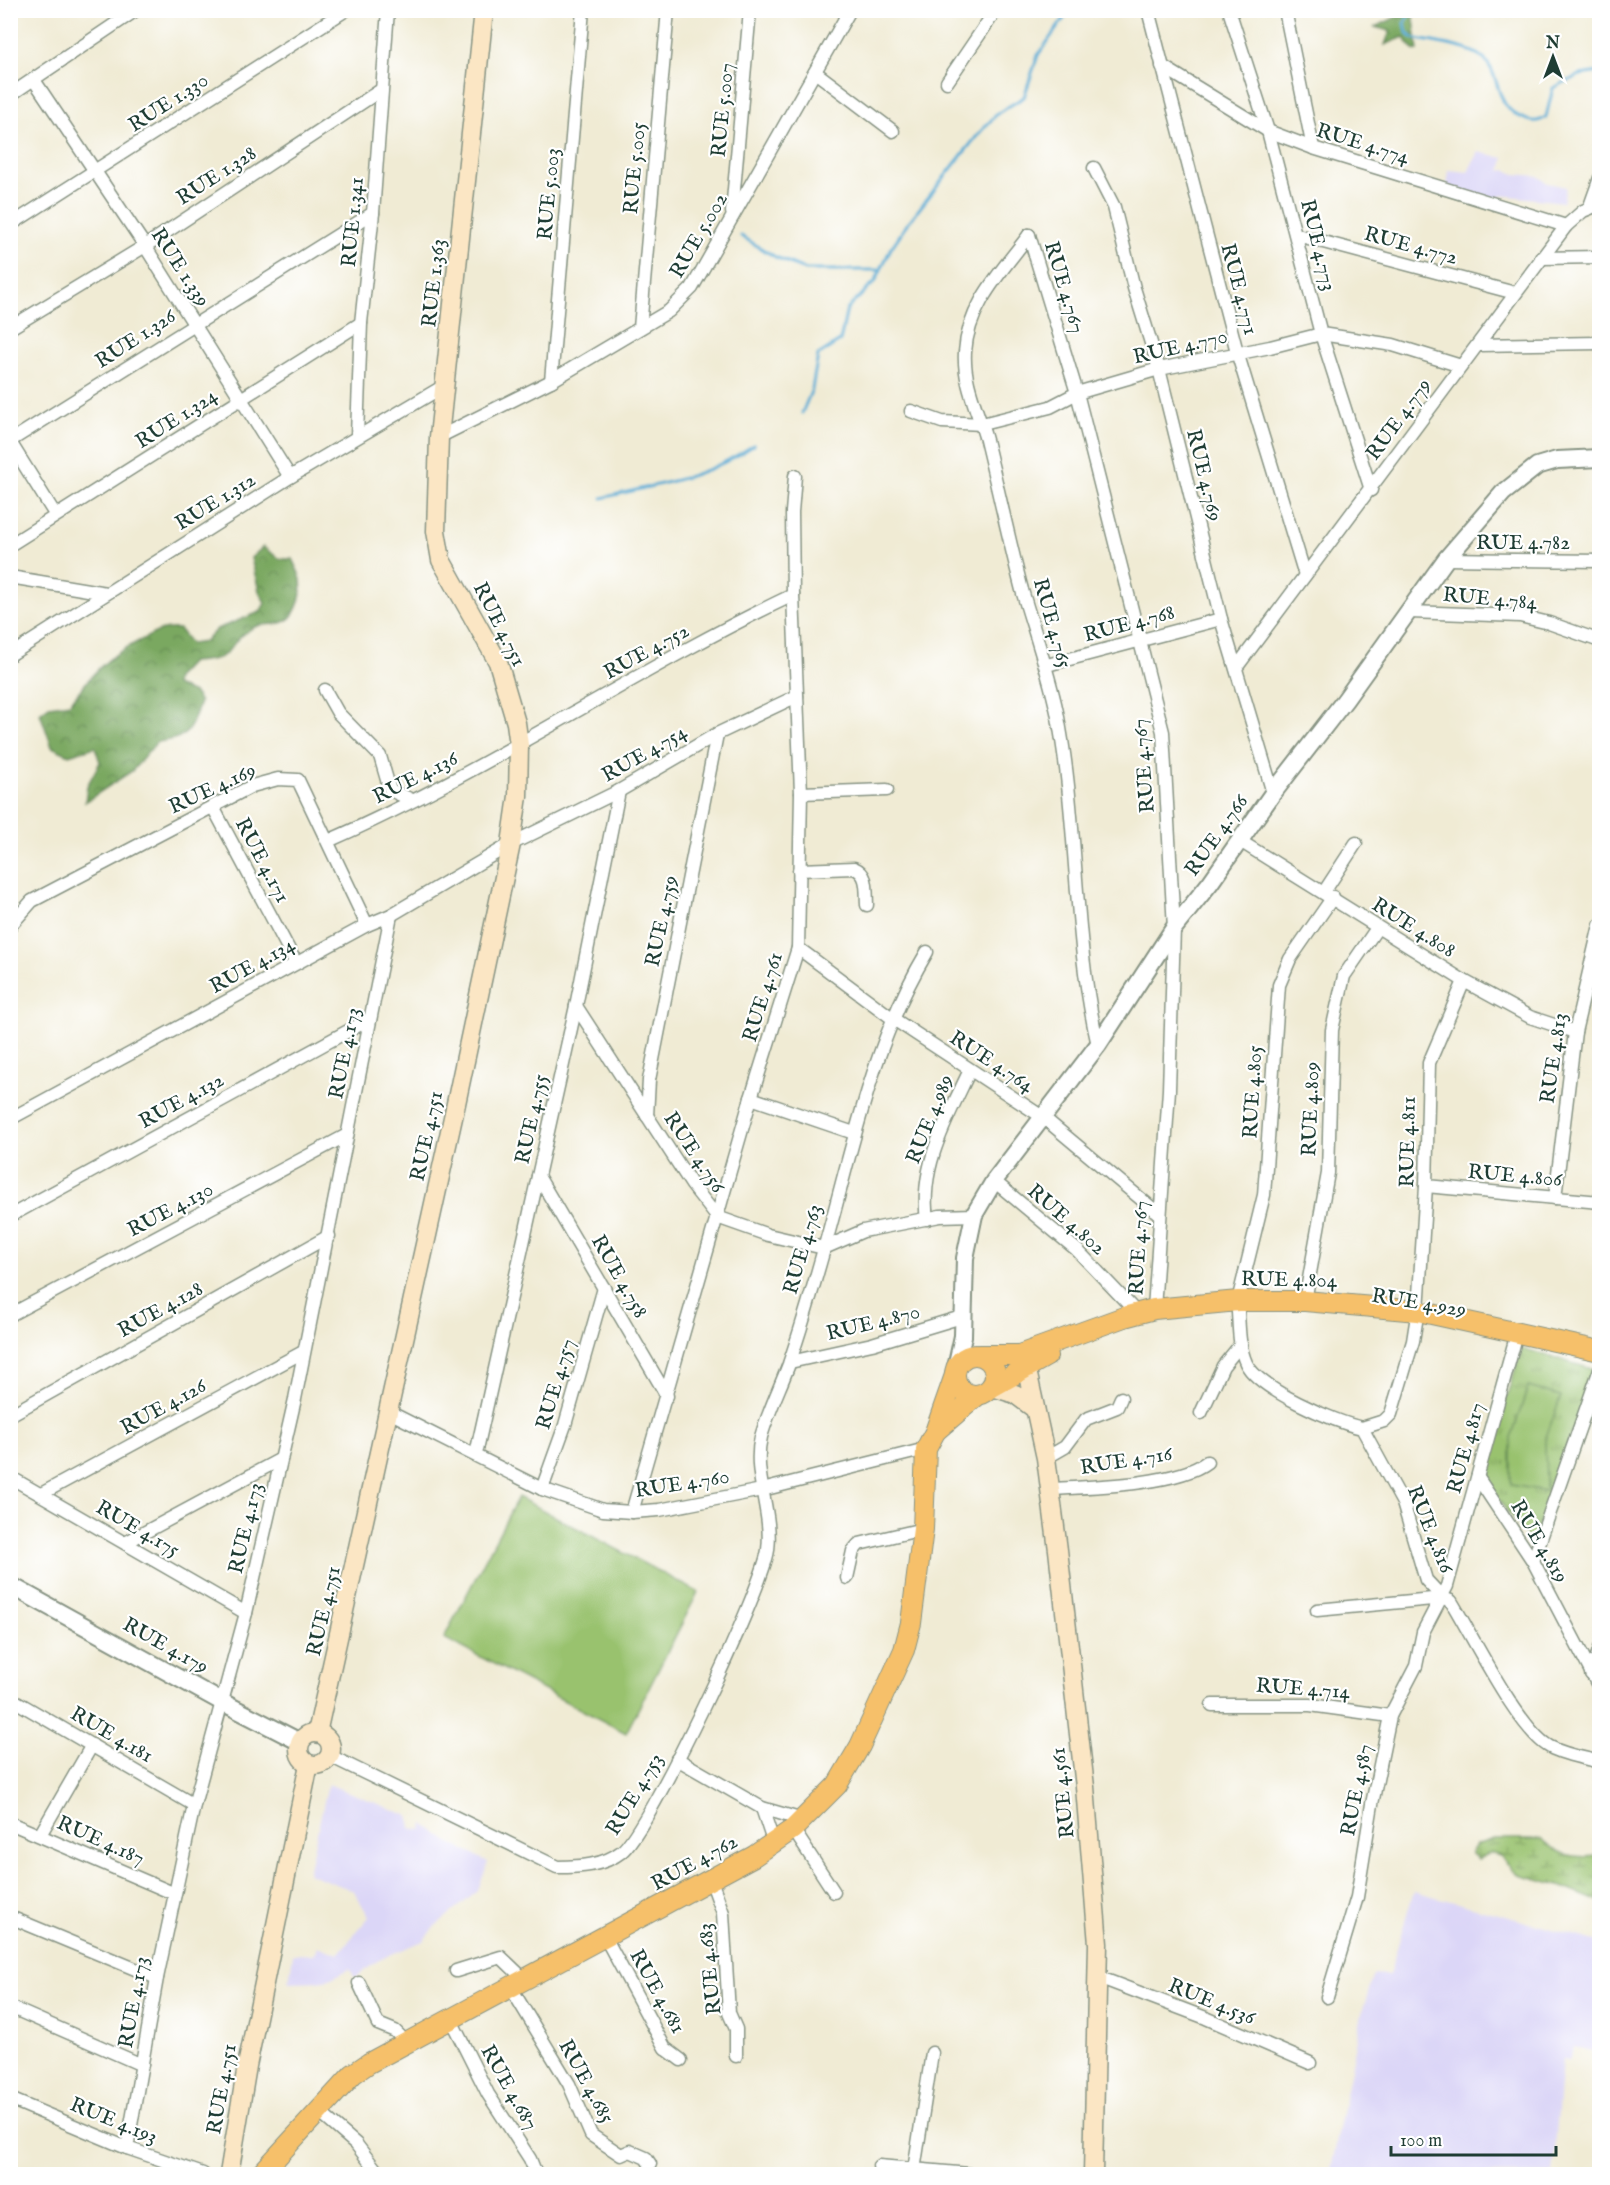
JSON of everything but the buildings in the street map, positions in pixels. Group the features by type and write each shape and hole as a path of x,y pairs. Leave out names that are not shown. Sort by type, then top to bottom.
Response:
{"main road":[{"name":"RUE 1.363","path":"441,560 436,531 438,436 484,10"},
{"name":"RUE 4.751","path":"317,1733 389,1412 511,844 518,796 519,745 516,723 498,662 441,560"},
{"name":"RUE 4.804","path":"980,1355 1006,1357 1019,1355 1146,1311 1305,1301 1417,1316 1599,1352"},
{"name":"RUE 4.929","path":"931,1441 985,1391 1026,1366 1078,1341 1145,1322 1238,1306 1322,1313 1417,1316 1599,1367"},
{"path":"985,1391 994,1381 994,1368 980,1355 968,1356 955,1371 962,1390 1015,1394 1035,1409"},
{"name":"RUE 4.561","path":"1026,1366 1046,1458 1085,1787 1098,1944 1093,2175"},
{"name":"RUE 4.762","path":"261,2175 353,2073 774,1844 821,1804 849,1767 903,1650 911,1623 931,1441 955,1371"},
{"path":"317,1733 330,1744 330,1755 321,1764 309,1764 300,1755 300,1742 304,1737 317,1733"},
{"name":"RUE 4.751","path":"229,2175 247,2066 309,1764"}],"street":[{"name":"RUE 1.330","path":"10,225 346,10"},
{"name":"RUE 1.341","path":"357,436 362,322 373,213 388,10"},
{"name":"RUE 5.003","path":"551,381 583,10"},
{"name":"RUE 5.005","path":"640,328 668,10"},
{"name":"RUE 5.007","path":"732,213 750,10"},
{"name":"RUE 5.002","path":"438,436 551,381 669,311 692,288 732,213 759,172 850,10"},
{"path":"947,82 996,10"},
{"name":"RUE 4.771","path":"1148,10 1237,352 1305,575"},
{"name":"RUE 4.773","path":"1229,10 1268,130 1321,334 1371,490"},
{"path":"1285,10 1312,148"},
{"path":"10,95 34,81 131,12"},
{"name":"RUE 4.774","path":"1162,66 1268,130 1312,148 1566,226"},
{"path":"815,72 893,131"},
{"name":"RUE 1.339","path":"34,81 145,246 290,477"},
{"name":"RUE 1.328","path":"10,328 145,246 381,90"},
{"name":"RUE 4.769","path":"1094,168 1114,207 1134,288 1159,369 1221,619 1273,793"},
{"path":"1595,205 1599,178"},
{"name":"RUE 4.779","path":"1236,668 1479,345 1541,258 1566,226 1595,205"},
{"name":"RUE 1.326","path":"10,442 194,323 373,213"},
{"name":"RUE 4.767","path":"1029,235 1077,393 1163,732 1173,928 1169,1090 1159,1214 1146,1311"},
{"name":"RUE 4.765","path":"1029,235 993,281 976,309 967,334 965,355 976,412 982,424 1023,590 1047,665 1069,793 1086,981 1098,1045"},
{"name":"RUE 4.772","path":"1297,235 1515,293"},
{"path":"1541,258 1599,257"},
{"name":"RUE 1.324","path":"10,545 58,513 64,513 362,322"},
{"name":"RUE 4.770","path":"911,411 942,422 982,424 1050,407 1077,393 1159,369 1270,347 1321,334 1393,345 1461,366"},
{"path":"1479,345 1599,343"},
{"name":"RUE 1.312","path":"10,655 290,477 444,386"},
{"path":"10,442 53,511 58,513"},
{"name":"RUE 4.766","path":"955,1371 961,1349 965,1316 965,1258 974,1215 994,1181 1098,1045 1173,928 1210,883 1273,793 1410,612 1446,560 1503,493 1537,465 1557,460 1599,458"},
{"name":"RUE 4.761","path":"632,1512 751,1098 798,948 801,793 793,595 792,512 795,476"},
{"name":"RUE 4.782","path":"1446,560 1599,561"},
{"path":"10,578 106,593"},
{"name":"RUE 4.752","path":"519,745 651,669 793,595"},
{"name":"RUE 4.784","path":"1410,612 1520,616 1549,623 1599,641"},
{"name":"RUE 4.768","path":"1047,665 1221,619"},
{"path":"325,690 338,713 380,756 390,790 412,800"},
{"name":"RUE 4.754","path":"511,844 620,791 717,734 796,696"},
{"name":"RUE 4.759","path":"647,1116 648,1080 717,734"},
{"name":"RUE 4.136","path":"328,840 386,815 519,745"},
{"name":"RUE 4.169","path":"10,926 32,901 252,786 278,779 298,780 367,925"},
{"path":"801,793 887,790"},
{"name":"RUE 4.755","path":"476,1454 576,1006 620,791"},
{"name":"RUE 4.171","path":"213,807 296,963"},
{"name":"RUE 4.808","path":"1240,841 1464,981 1530,1017 1575,1032"},
{"name":"RUE 4.805","path":"1238,1306 1264,1195 1279,985 1290,959 1329,895 1356,843"},
{"name":"RUE 4.134","path":"10,1119 296,963 367,925 391,915 511,844"},
{"path":"800,870 854,868 861,871 865,876 867,905"},
{"name":"RUE 4.173","path":"127,2148 157,1978 195,1805 246,1613 329,1236 391,915"},
{"name":"RUE 4.813","path":"1555,1198 1575,1032 1599,925"},
{"name":"RUE 4.809","path":"1305,1301 1328,1173 1332,1030 1344,976 1377,928"},
{"name":"RUE 4.764","path":"798,948 892,1018 1044,1118 1159,1214"},
{"name":"RUE 4.763","path":"762,1490 759,1467 761,1437 790,1362 855,1133 892,1018 927,952"},
{"name":"RUE 4.811","path":"1362,1428 1384,1421 1391,1414 1407,1364 1417,1316 1426,1186 1429,1063 1464,981"},
{"name":"RUE 4.756","path":"576,1006 692,1185 717,1217 768,1235 824,1248"},
{"name":"RUE 4.132","path":"10,1216 370,1019"},
{"name":"RUE 4.989","path":"927,1219 924,1197 928,1173 939,1137 970,1070"},
{"path":"751,1098 855,1133"},
{"name":"RUE 4.130","path":"10,1315 347,1135"},
{"name":"RUE 4.758","path":"538,1176 667,1396"},
{"name":"RUE 4.802","path":"994,1181 1146,1311"},
{"name":"RUE 4.806","path":"1426,1186 1599,1202"},
{"path":"824,1248 863,1231 927,1219 974,1215"},
{"name":"RUE 4.128","path":"10,1415 329,1236"},
{"name":"RUE 4.757","path":"542,1490 565,1425 604,1288"},
{"path":"1238,1306 1241,1344 1245,1361 1257,1377 1289,1398 1341,1424 1362,1428"},
{"name":"RUE 4.766","path":"965,1316 971,1339 980,1355"},
{"name":"RUE 4.870","path":"790,1362 872,1344 965,1316"},
{"path":"1201,1413 1222,1366 1241,1344"},
{"name":"RUE 4.817","path":"1443,1598 1514,1344"},
{"name":"RUE 4.126","path":"41,1494 303,1352"},
{"path":"1533,1561 1599,1367"},
{"path":"1046,1458 1065,1447 1086,1419 1117,1407 1121,1398"},
{"name":"RUE 4.760","path":"389,1412 476,1454 542,1490 603,1510 632,1512 659,1510 762,1490 931,1441"},
{"name":"RUE 4.816","path":"1362,1428 1403,1503 1426,1580 1443,1598 1451,1601 1497,1682 1536,1736 1550,1747 1599,1762"},
{"path":"125,1543 281,1459"},
{"name":"RUE 4.716","path":"1050,1489 1118,1486 1161,1479 1207,1462"},
{"name":"RUE 4.175","path":"10,1477 246,1613"},
{"name":"RUE 4.819","path":"1478,1478 1533,1561 1599,1689"},
{"name":"RUE 4.753","path":"330,1755 557,1867 589,1866 623,1851 632,1841 677,1759 750,1603 765,1562 769,1537 768,1510 762,1490"},
{"path":"847,1578 853,1551 859,1544 923,1529"},
{"name":"RUE 4.179","path":"10,1585 222,1702 300,1742"},
{"path":"1317,1610 1443,1598"},
{"name":"RUE 4.587","path":"1327,1997 1357,1897 1372,1804 1390,1716 1416,1666 1423,1632 1443,1598"},
{"path":"1591,1674 1599,1648"},
{"name":"RUE 4.181","path":"11,1700 195,1805"},
{"name":"RUE 4.714","path":"1212,1705 1310,1705 1390,1716"},
{"path":"40,1835 92,1745"},
{"path":"677,1759 762,1808 798,1824 834,1893"},
{"path":"762,1808 774,1844"},
{"name":"RUE 4.187","path":"10,1823 176,1894"},
{"name":"RUE 4.683","path":"711,1880 723,1913 729,2013 736,2030 736,2056"},
{"path":"10,1917 157,1978"},
{"name":"RUE 4.681","path":"605,1937 665,2048 681,2060"},
{"path":"456,1971 501,1958 518,1984"},
{"name":"RUE 4.536","path":"1098,1977 1206,2018 1310,2063"},
{"path":"359,1983 378,2024 395,2031 407,2043"},
{"name":"RUE 4.685","path":"518,1984 570,2084 591,2135 621,2155 630,2151 646,2158 650,2164"},
{"path":"10,2007 142,2065"},
{"name":"RUE 4.687","path":"451,2020 488,2094 530,2158 536,2175"},
{"path":"914,2170 932,2053"},
{"name":"RUE 4.193","path":"10,2099 127,2148 203,2175"},
{"path":"318,2111 356,2144 380,2175"},
{"path":"879,2166 969,2175"}],"shaded area":[{"path":"1478,152 1504,158 1501,171 1538,176 1547,183 1566,187 1563,202 1500,195 1499,202 1447,187 1449,170 1468,172"},
{"path":"328,1784 409,1816 411,1828 422,1830 424,1824 450,1843 488,1862 478,1891 434,1927 423,1941 380,1959 355,1978 350,1969 325,1981 289,1982 293,1954 315,1954 317,1946 338,1954 369,1917 354,1891 308,1873"},
{"path":"1414,1891 1599,1942 1599,2052 1574,2047 1569,2060 1562,2060 1553,2174 1330,2174 1363,2009 1374,1974 1389,1975"}],"green space":[{"path":"1403,10 1413,11 1418,51 1413,50 1404,37 1385,45 1390,31 1375,27 1401,15"},
{"path":"263,547 280,559 292,559 297,570 301,586 299,600 290,618 276,624 253,628 240,637 223,656 191,662 176,678 175,685 194,693 200,702 187,732 176,738 157,742 132,771 85,802 87,786 100,762 95,747 69,755 52,747 40,713 49,706 70,703 108,660 127,647 162,630 179,629 191,644 204,642 217,629 260,612 265,603 259,591 251,558"},
{"path":"1522,1348 1595,1370 1532,1544 1481,1477"},
{"path":"1528,1387 1561,1396 1545,1440 1546,1491 1511,1485 1511,1438"},
{"path":"518,1497 698,1592 626,1733 444,1638"},
{"path":"1494,1839 1542,1839 1555,1850 1568,1855 1599,1856 1599,1902 1560,1886 1519,1875 1500,1856 1490,1853 1478,1859 1471,1853 1476,1845"}],"waterway":[{"path":"802,413 812,389 818,355 840,341 847,309 875,282 891,248 908,223 981,131 998,113 1024,97 1038,55 1070,10"},
{"path":"1412,10 1405,23 1407,33 1413,38 1456,46 1477,54 1486,61 1491,69 1506,106 1528,120 1536,121 1546,117 1553,88 1580,75 1600,72"},
{"path":"741,236 777,258"},
{"path":"778,258 806,270 880,270"},
{"path":"602,498 699,473 735,457 754,445"}]}
